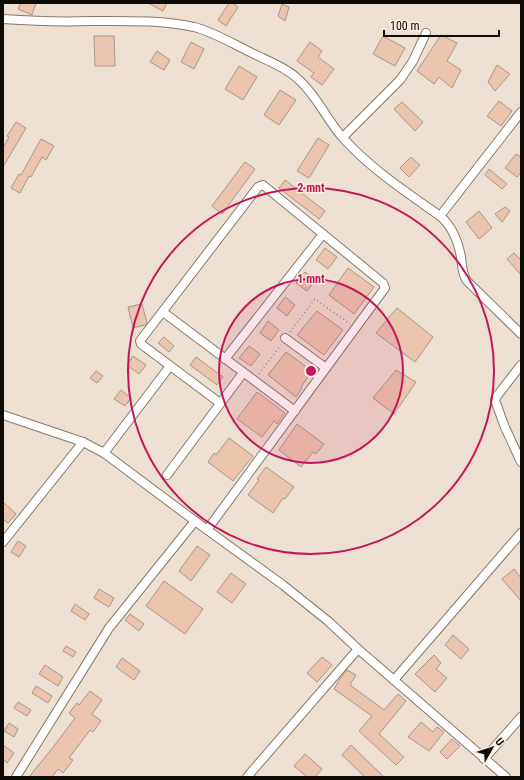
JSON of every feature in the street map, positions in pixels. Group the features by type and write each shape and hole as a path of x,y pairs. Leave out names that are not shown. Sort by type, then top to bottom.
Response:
{"street":[{"path":"3,20 63,22 134,21 199,28 275,64 298,79 343,137 357,152 393,183 440,216 449,225 454,234 460,255 463,274 467,281 521,334"},
{"path":"343,137 400,80 413,61 426,33"},
{"path":"440,216 521,112"},
{"path":"207,530 385,290 385,286 265,186 260,186 140,342 220,403"},
{"path":"225,359 323,234"},
{"path":"163,312 295,411"},
{"path":"285,338 326,368"},
{"path":"521,365 498,393 495,400 504,425 521,462"},
{"path":"104,453 170,366"},
{"path":"167,475 243,373"},
{"path":"3,415 83,442 104,453 194,522 283,584 328,621 505,777"},
{"path":"3,542 83,442"},
{"path":"16,777 109,628 194,522"},
{"path":"394,680 521,533"},
{"path":"247,777 358,649"},
{"path":"484,758 521,716"}],"path":[{"path":"254,380 315,299 356,328"}],"building":[{"path":"21,3 36,3 32,15 18,9"},
{"path":"148,3 167,3 163,11"},
{"path":"229,3 232,3 238,7 226,26 218,20"},
{"path":"282,4 289,7 285,21 278,16"},
{"path":"441,35 457,43 447,61 461,70 452,88 439,77 434,84 417,71"},
{"path":"94,36 114,36 115,66 95,66"},
{"path":"383,36 405,48 395,66 373,54"},
{"path":"191,42 204,49 194,69 181,62"},
{"path":"310,42 322,51 318,57 334,69 322,85 311,77 314,73 297,61"},
{"path":"157,51 170,60 164,70 150,62"},
{"path":"497,65 510,74 495,91 488,82"},
{"path":"239,66 257,77 243,100 225,89"},
{"path":"280,90 296,100 279,125 264,115"},
{"path":"499,101 512,111 501,126 487,116"},
{"path":"402,102 423,122 415,131 394,109"},
{"path":"16,122 26,128 3,167 3,148 9,137 7,136"},
{"path":"318,138 329,145 309,178 297,171"},
{"path":"41,139 54,146 46,160 42,157 20,193 11,188 19,174 21,175"},
{"path":"516,154 521,157 521,172 517,177 505,168"},
{"path":"411,157 420,165 409,177 400,168"},
{"path":"245,162 255,169 222,214 212,206"},
{"path":"489,169 507,184 502,189 485,175"},
{"path":"285,180 325,211 319,219 279,188"},
{"path":"505,207 510,211 502,222 495,214"},
{"path":"479,211 492,228 479,239 466,222"},
{"path":"325,248 337,257 328,269 316,260"},
{"path":"514,253 521,260 521,275 507,259"},
{"path":"348,268 374,287 354,314 329,295"},
{"path":"305,272 316,280 307,291 296,283"},
{"path":"285,297 295,305 287,316 277,308"},
{"path":"142,304 147,323 145,325 133,328 128,307"},
{"path":"397,308 433,337 415,362 376,333"},
{"path":"317,311 343,330 324,355 297,335"},
{"path":"268,321 279,330 271,341 260,333"},
{"path":"164,337 174,346 169,352 158,343"},
{"path":"249,346 260,354 251,366 239,358"},
{"path":"286,352 312,371 296,397 268,375"},
{"path":"133,356 146,365 139,374 127,365"},
{"path":"196,357 223,377 217,385 190,365"},
{"path":"396,370 416,382 394,414 373,398"},
{"path":"96,371 103,376 97,383 90,378"},
{"path":"121,390 131,398 125,406 114,399"},
{"path":"257,392 285,413 277,424 274,421 262,437 237,419"},
{"path":"297,424 324,444 316,454 313,452 301,467 279,450"},
{"path":"229,438 253,456 233,481 208,462 214,453 216,455"},
{"path":"266,467 294,487 285,499 283,498 273,513 248,495"},
{"path":"3,502 16,514 8,523 3,519"},
{"path":"18,541 26,546 19,557 11,552"},
{"path":"197,546 210,555 191,581 179,571"},
{"path":"514,569 521,578 521,601 502,579"},
{"path":"231,573 246,584 232,603 217,592"},
{"path":"164,581 203,609 185,634 146,606"},
{"path":"99,589 114,598 109,607 94,598"},
{"path":"75,604 89,614 85,620 71,611"},
{"path":"130,614 144,624 139,631 125,620"},
{"path":"453,635 469,649 461,659 445,645"},
{"path":"66,646 76,652 73,657 63,651"},
{"path":"434,655 441,663 436,669 447,678 435,692 415,674"},
{"path":"322,657 332,665 317,682 307,673"},
{"path":"122,658 140,671 134,680 116,667"},
{"path":"45,665 63,677 58,686 39,674"},
{"path":"347,670 356,675 350,685 384,710 398,694 406,701 379,734 404,757 396,765 359,731 372,716 334,689"},
{"path":"36,686 52,696 48,703 32,693"},
{"path":"90,691 102,700 92,714 101,721 93,732 90,730 69,758 73,760 63,773 58,769 52,777 29,777 75,718 69,713 77,703 79,705"},
{"path":"18,702 31,710 27,716 14,708"},
{"path":"421,722 433,732 437,727 444,732 429,751 408,737"},
{"path":"9,723 18,729 14,737 4,731"},
{"path":"452,739 460,746 447,759 440,752"},
{"path":"3,745 14,753 7,763 3,759"},
{"path":"351,745 384,777 365,777 342,755"},
{"path":"305,754 322,769 315,777 307,777 294,766"}]}
